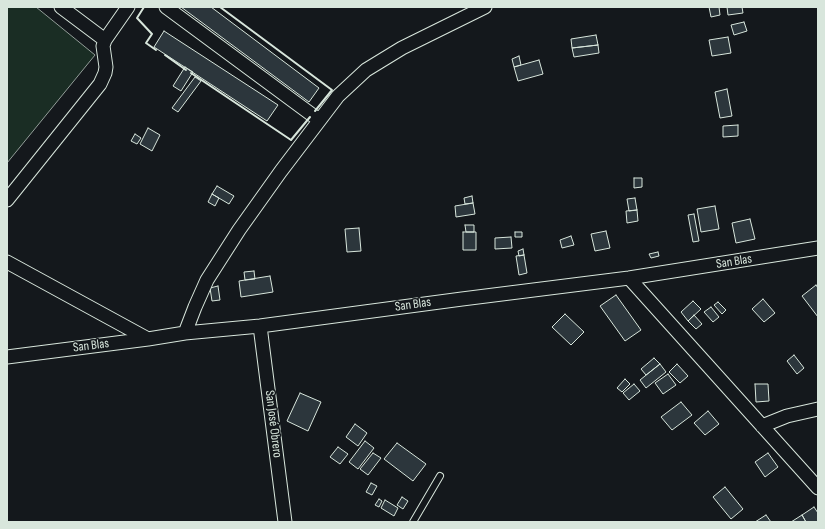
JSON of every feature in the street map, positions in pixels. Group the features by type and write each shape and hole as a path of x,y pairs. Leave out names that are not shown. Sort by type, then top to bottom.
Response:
{"street":[{"path":"61,7 104,40"},
{"path":"7,200 100,84 106,67 103,46 104,40 128,7"},
{"path":"166,7 319,120"},
{"path":"185,333 207,280 248,218 338,96 366,70 402,48 485,7"},
{"name":"San Blas","path":"7,357 185,333 260,326 629,278 818,248"},
{"path":"7,262 148,339"},
{"path":"629,278 818,488"},
{"name":"San José Obrero","path":"260,326 285,522"},
{"path":"762,426 786,416 818,409"}],"lane":[{"path":"413,522 440,476"}],"green space":[{"path":"7,7 36,7 95,55 7,163"}],"building":[{"path":"181,7 211,7 319,88 309,102"},
{"path":"709,7 719,7 720,15 711,17"},
{"path":"727,7 742,7 743,13 728,15"},
{"path":"744,22 747,31 734,35 731,25"},
{"path":"164,31 278,105 267,121 154,47"},
{"path":"596,35 598,45 572,48 571,39"},
{"path":"728,37 731,53 712,56 709,40"},
{"path":"598,45 599,53 574,57 572,48"},
{"path":"519,56 521,65 514,67 512,59"},
{"path":"539,60 543,74 518,81 514,67"},
{"path":"185,67 193,72 181,91 173,86"},
{"path":"195,77 201,81 178,112 172,108"},
{"path":"727,89 732,116 720,118 715,92"},
{"path":"738,125 738,136 723,137 723,126"},
{"path":"148,128 160,135 152,151 140,144"},
{"path":"135,134 141,138 137,144 131,141"},
{"path":"634,178 642,178 642,187 634,188"},
{"path":"217,186 234,196 229,204 212,194"},
{"path":"212,194 219,198 215,206 208,202"},
{"path":"472,196 473,203 465,204 464,198"},
{"path":"635,198 637,210 629,211 627,199"},
{"path":"473,203 475,214 456,217 455,206"},
{"path":"715,206 719,229 701,232 697,209"},
{"path":"637,210 638,221 627,223 626,211"},
{"path":"694,214 699,241 693,242 688,215"},
{"path":"750,219 755,239 736,243 732,223"},
{"path":"465,225 474,225 474,232 466,232"},
{"path":"359,228 361,251 347,252 345,229"},
{"path":"606,231 610,248 595,251 591,234"},
{"path":"463,232 476,232 476,250 463,250"},
{"path":"515,232 522,232 522,237 515,237"},
{"path":"571,236 574,245 562,248 560,240"},
{"path":"511,237 512,248 495,249 495,238"},
{"path":"523,249 524,255 519,256 518,251"},
{"path":"658,252 659,256 651,258 649,254"},
{"path":"524,255 527,273 519,275 516,256"},
{"path":"254,271 255,279 245,280 244,272"},
{"path":"270,276 273,292 241,297 239,281"},
{"path":"816,285 818,288 818,317 802,296"},
{"path":"218,286 220,300 212,301 210,288"},
{"path":"616,295 641,330 625,341 600,306"},
{"path":"763,299 775,313 764,322 752,309"},
{"path":"693,301 701,309 688,321 681,312"},
{"path":"718,302 726,310 722,314 714,305"},
{"path":"711,307 719,317 713,322 704,312"},
{"path":"565,314 584,332 571,345 552,327"},
{"path":"694,315 702,324 696,329 688,321"},
{"path":"794,355 804,368 797,374 787,361"},
{"path":"654,358 660,364 646,375 641,369"},
{"path":"660,364 666,372 646,388 640,380"},
{"path":"677,364 688,376 680,383 669,372"},
{"path":"668,374 676,385 663,394 655,383"},
{"path":"625,379 630,384 622,392 617,388"},
{"path":"634,384 640,391 629,400 623,393"},
{"path":"755,384 768,384 769,401 756,402"},
{"path":"300,393 321,402 308,431 287,421"},
{"path":"681,402 692,415 672,430 661,417"},
{"path":"708,411 719,424 705,435 694,423"},
{"path":"355,424 367,433 358,446 346,437"},
{"path":"365,441 374,448 358,469 349,462"},
{"path":"397,443 426,464 413,481 384,459"},
{"path":"338,447 348,454 340,464 330,457"},
{"path":"373,453 381,458 368,475 360,469"},
{"path":"768,453 778,467 765,477 755,462"},
{"path":"371,483 377,486 372,495 366,492"},
{"path":"725,487 743,509 731,519 713,497"},
{"path":"402,497 408,501 403,509 397,505"},
{"path":"379,499 382,501 379,507 375,505"},
{"path":"385,500 398,508 394,516 381,508"},
{"path":"814,507 818,513 818,522 806,522 802,515"},
{"path":"766,515 771,522 755,522"},
{"path":"802,515 806,522 791,522"}],"wall":[{"path":"144,7 137,18 152,34 146,43 156,50"},
{"path":"220,7 332,90 315,111"},
{"path":"165,55 186,70"},
{"path":"191,73 291,140 310,117"}]}
